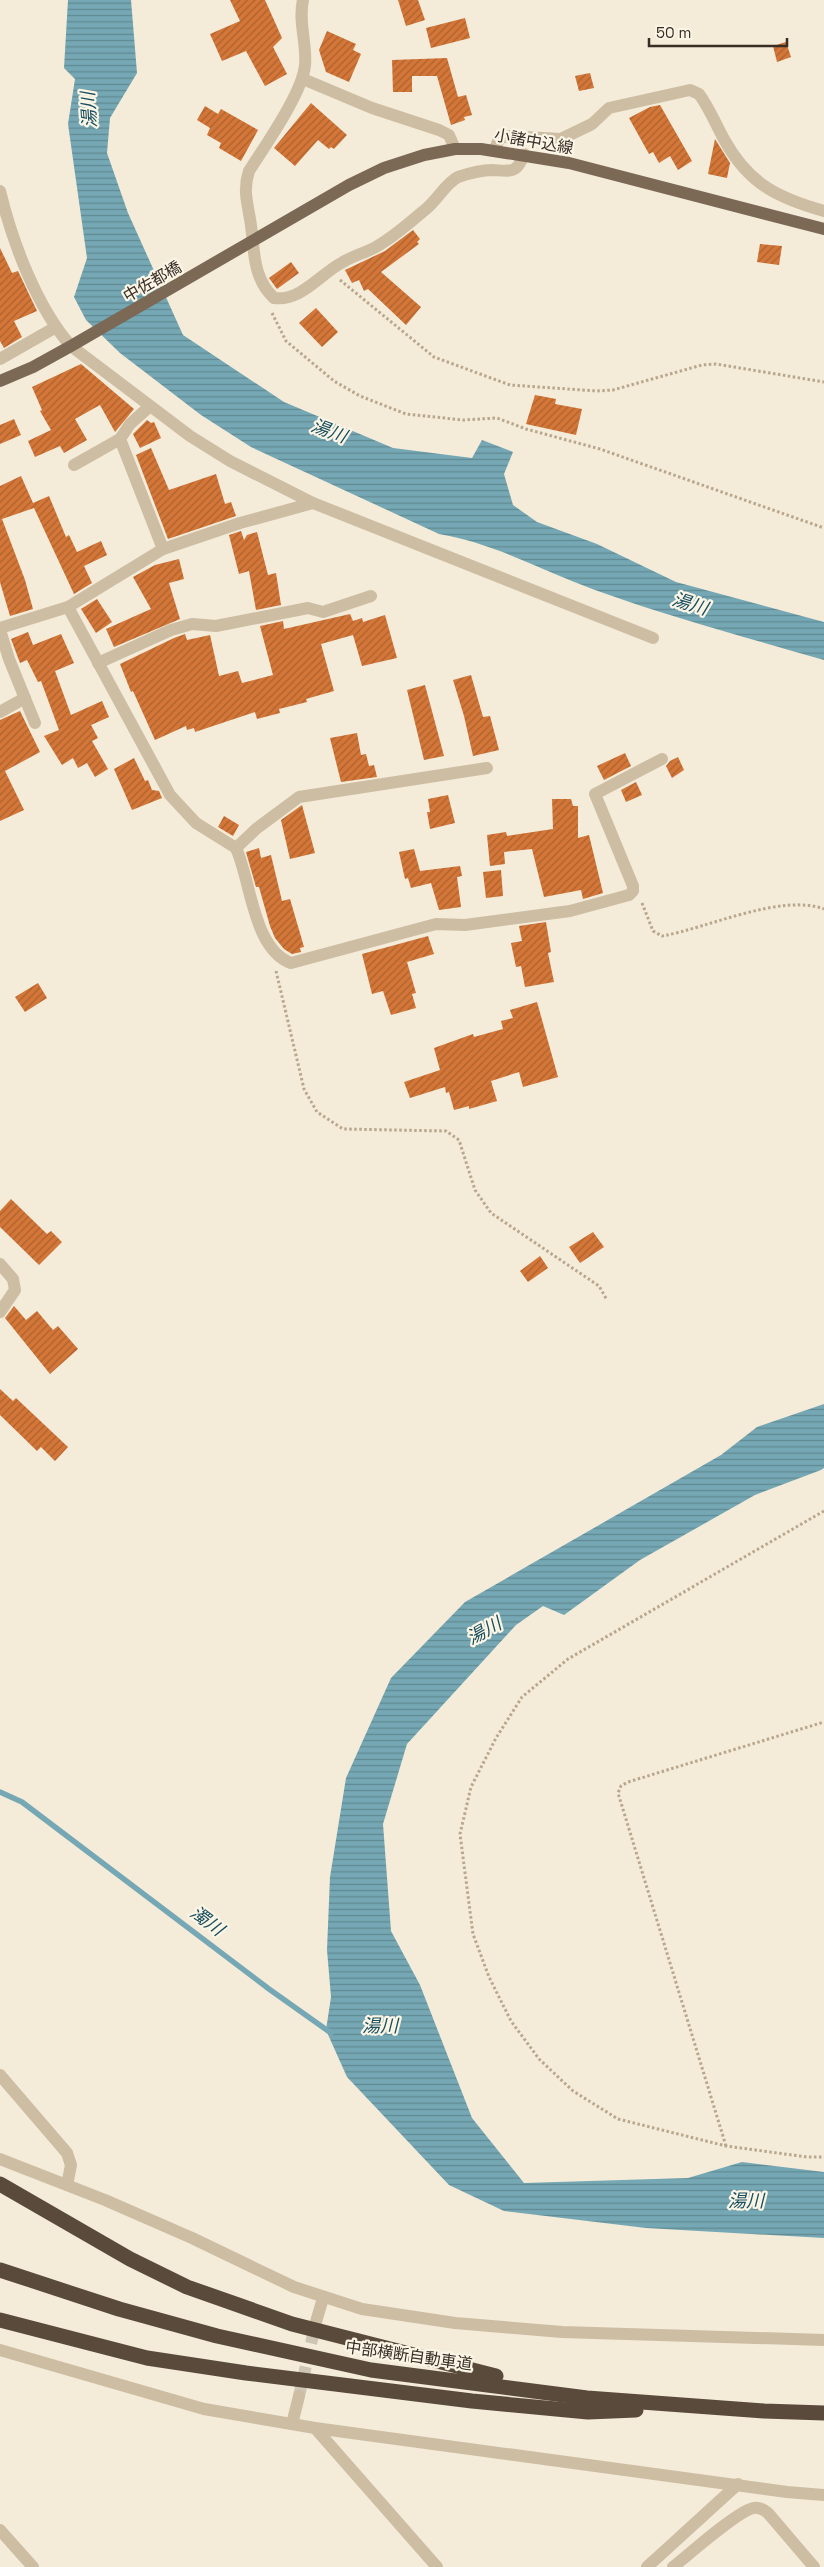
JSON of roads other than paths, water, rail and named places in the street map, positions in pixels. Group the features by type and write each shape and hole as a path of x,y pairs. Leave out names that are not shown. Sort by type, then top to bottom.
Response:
{"highway":[{"path":"0,2184 160,2274 238,2306 292,2324 344,2338 587,2398"},
{"name":"中部横断自動車道","path":"0,2270 119,2309 294,2355 371,2370 587,2398 705,2407 824,2413"},
{"path":"0,2320 147,2358 347,2386 588,2412 705,2407"}],"main road":[{"name":"小諸中込線","path":"247,245 349,185 384,168 424,155 455,149 524,154 569,163 824,229"},
{"name":"中佐都橋","path":"74,344 247,245"},
{"path":"0,381 33,367 74,344"}],"street":[{"path":"303,0 302,29 306,56 303,79 249,170 245,186 247,245 262,283 274,298 284,299 297,294 342,262 376,247 439,198 448,184 458,177 490,170 503,172 515,170 520,166 524,154"},
{"path":"303,79 372,108 439,130 449,135 455,149"},
{"path":"494,151 498,139 507,136 561,139 592,124 609,108 690,90 699,94 739,165 755,180 772,192 794,202 824,211"},
{"path":"0,191 3,215 32,281 56,327 149,407 230,461 313,503 652,638"},
{"path":"0,359 56,327"},
{"path":"74,465 120,439 130,424 149,407"},
{"path":"120,439 163,549"},
{"path":"35,723 9,660 0,629 68,607 163,549 313,503"},
{"path":"98,663 171,630 192,624 216,626 308,608 323,612 371,596"},
{"path":"68,607 170,795 196,823 236,848 247,888 272,952 282,960 291,963 436,924 465,925 570,911 629,895 633,891 625,863 596,794 662,759"},
{"path":"0,712 25,698"},
{"path":"236,848 256,828 299,797 487,768"},
{"path":"0,1264 14,1280 15,1290 0,1312"},
{"path":"0,2075 67,2154 71,2164 67,2185"},
{"path":"0,2158 192,2238 262,2273 323,2298 406,2317 552,2331 824,2340"},
{"path":"316,2322 323,2298"},
{"path":"0,2350 204,2409 315,2428 787,2492 824,2495"},
{"path":"292,2424 299,2396"},
{"path":"315,2428 437,2567"},
{"path":"647,2567 738,2484"},
{"path":"673,2567 740,2514 755,2507 761,2508 768,2513 814,2567"},
{"path":"0,2530 33,2567"}],"water":[{"name":"湯川","path":"68,0 131,0 137,73 110,118 107,153 128,213 183,335 284,402 393,448 472,458 482,440 513,452 504,474 513,505 537,522 597,544 676,582 824,622 824,660 652,609 576,583 499,551 459,538 439,534 251,447 201,415 120,353 86,320 74,297 87,258 68,124 75,79 64,68"},
{"name":"湯川","path":"824,1404 824,1468 755,1495 640,1560 564,1615 543,1606 516,1625 407,1744 383,1824 391,1931 420,1985 472,2118 524,2183 688,2178 742,2162 824,2172 824,2238 646,2228 504,2211 449,2185 347,2077 326,2030 331,1997 327,1950 330,1877 346,1778 391,1678 465,1602 721,1455 757,1427"}],"waterway":[{"name":"濁川","path":"0,1792 22,1802 269,1989 331,2033"}],"tunnel":[{"path":"299,2396 316,2322"}]}
